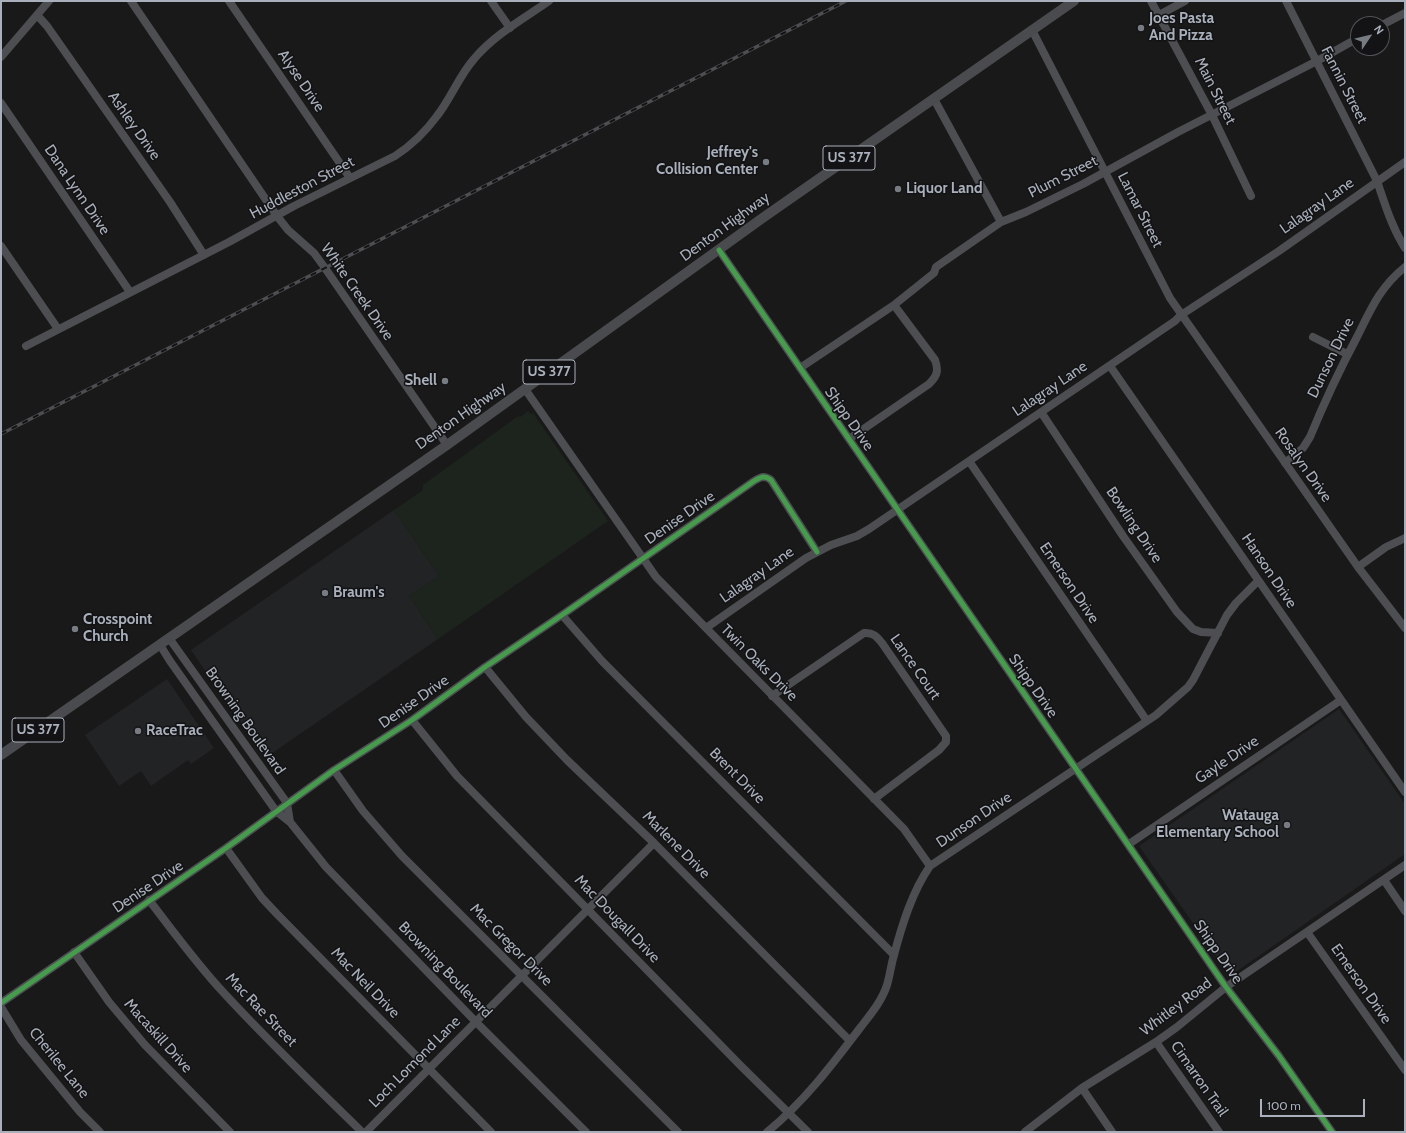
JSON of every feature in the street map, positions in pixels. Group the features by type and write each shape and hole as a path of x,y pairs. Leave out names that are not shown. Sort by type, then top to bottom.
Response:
{"main road":[{"name":"Denton Highway","path":"1,755 447,445 718,250 1074,1"}],"street":[{"path":"1,57 48,1"},
{"name":"White Creek Drive","path":"131,1 277,216 288,230 314,253 447,445"},
{"name":"Alyse Drive","path":"229,1 350,178"},
{"path":"491,1 510,28"},
{"name":"Huddleston Street","path":"26,346 350,178 396,156 407,148 438,115 473,60 492,41 549,1"},
{"name":"Main Street","path":"1151,1 1212,115 1251,196"},
{"path":"1159,15 1185,1"},
{"name":"Fannin Street","path":"1286,1 1377,181 1399,239 1405,248"},
{"path":"1390,21 1405,13"},
{"name":"Ashley Drive","path":"37,15 48,26 170,202 204,255"},
{"name":"Lamar Street","path":"1032,30 1170,298 1181,315"},
{"name":"Plum Street","path":"800,368 894,305 934,273 936,267 1001,222 1026,212 1105,172 1178,132 1350,42"},
{"path":"934,100 1001,222"},
{"name":"Dana Lynn Drive","path":"1,103 130,292"},
{"name":"Lalagray Lane","path":"706,628 806,558 831,545 857,536 898,510 1110,366 1175,321 1181,315 1279,251 1405,162"},
{"path":"1,246 58,329"},
{"name":"Shipp Drive","path":"718,250 1129,844 1226,987 1279,1056 1332,1132"},
{"name":"Dunson Drive","path":"1285,463 1303,448 1310,437 1347,354 1378,295 1393,276 1405,267"},
{"path":"849,439 929,384 937,375 938,368 935,360 894,305"},
{"name":"Rosalyn Drive","path":"1181,315 1358,567 1405,628"},
{"path":"1313,337 1347,354"},
{"name":"Hanson Drive","path":"1110,366 1405,792"},
{"name":"Twin Oaks Drive","path":"525,389 656,577 904,829 930,866"},
{"name":"Bowling Drive","path":"1041,412 1177,612 1193,629 1201,632 1218,633"},
{"name":"Emerson Drive","path":"969,461 1147,721"},
{"name":"Denise Drive","path":"1,1004 226,848 286,803 412,720 485,667 644,559 762,476 771,480 817,552"},
{"path":"1358,567 1386,547 1405,538"},
{"name":"Dunson Drive","path":"767,1132 789,1113 823,1076 880,1001 887,986 894,955 910,903 923,876 930,866 1156,715 1188,687 1236,603 1258,581"},
{"name":"Brent Drive","path":"562,615 602,661 894,955"},
{"name":"Lance Court","path":"772,696 864,633 868,632 874,634 882,643 946,736 946,742 939,750 874,799"},
{"name":"Browning Boulevard","path":"169,638 286,803 290,822"},
{"name":"Browning Boulevard","path":"160,645 276,811 290,822 326,867 476,1022 586,1132"},
{"name":"Marlene Drive","path":"485,667 526,717 654,843 850,1041"},
{"name":"Gayle Drive","path":"1129,844 1341,700"},
{"path":"212,721 223,713"},
{"name":"Mac Dougall Drive","path":"412,720 457,776 741,1066 808,1132"},
{"name":"Mac Gregor Drive","path":"334,770 363,811 402,856 678,1132"},
{"name":"Loch Lomond Lane","path":"366,1132 654,843"},
{"name":"Mac Neil Drive","path":"226,848 262,898 491,1132"},
{"name":"Whitley Road","path":"1025,1132 1082,1088 1156,1042 1226,987 1405,865"},
{"path":"1384,880 1405,911"},
{"name":"Mac Rae Street","path":"149,900 222,992 362,1132"},
{"name":"Emerson Drive","path":"1307,932 1405,1070"},
{"name":"Macaskill Drive","path":"74,952 109,1002 145,1045 230,1132"},
{"name":"Cherilee Lane","path":"1,1008 21,1040 80,1112 100,1132"},
{"name":"Cimarron Trail","path":"1156,1042 1219,1132"},
{"path":"1082,1088 1112,1132"}],"shaded area":[{"path":"528,411 531,414 533,413 608,521 438,639 409,596 439,576 394,510 423,490 423,485 518,416 520,417"},
{"path":"394,510 439,576 409,596 438,639 265,758 191,650"},
{"path":"167,679 214,748 191,764 188,760 151,786 141,771 119,786 85,735"},
{"name":"Watauga Elementary School","path":"1339,709 1405,804 1405,854 1230,976 1139,846"}],"railway":[{"path":"1,434 846,1"}],"cycle path":[{"path":"719,250 1226,987 1279,1056 1332,1132"},
{"path":"1,1003 226,848 334,770 412,720 485,667 756,480 764,477 771,480 817,552"}],"place":[{"name":"Joes Pasta And Pizza","path":"1141,28"},
{"name":"Jeffrey's Collision Center","path":"766,162"},
{"name":"Liquor Land","path":"898,189"},
{"name":"Shell","path":"445,381"},
{"name":"Braum's","path":"325,593"},
{"name":"Crosspoint Church","path":"75,629"},
{"name":"RaceTrac","path":"138,731"},
{"name":"Watauga Elementary School","path":"1287,825"}]}
